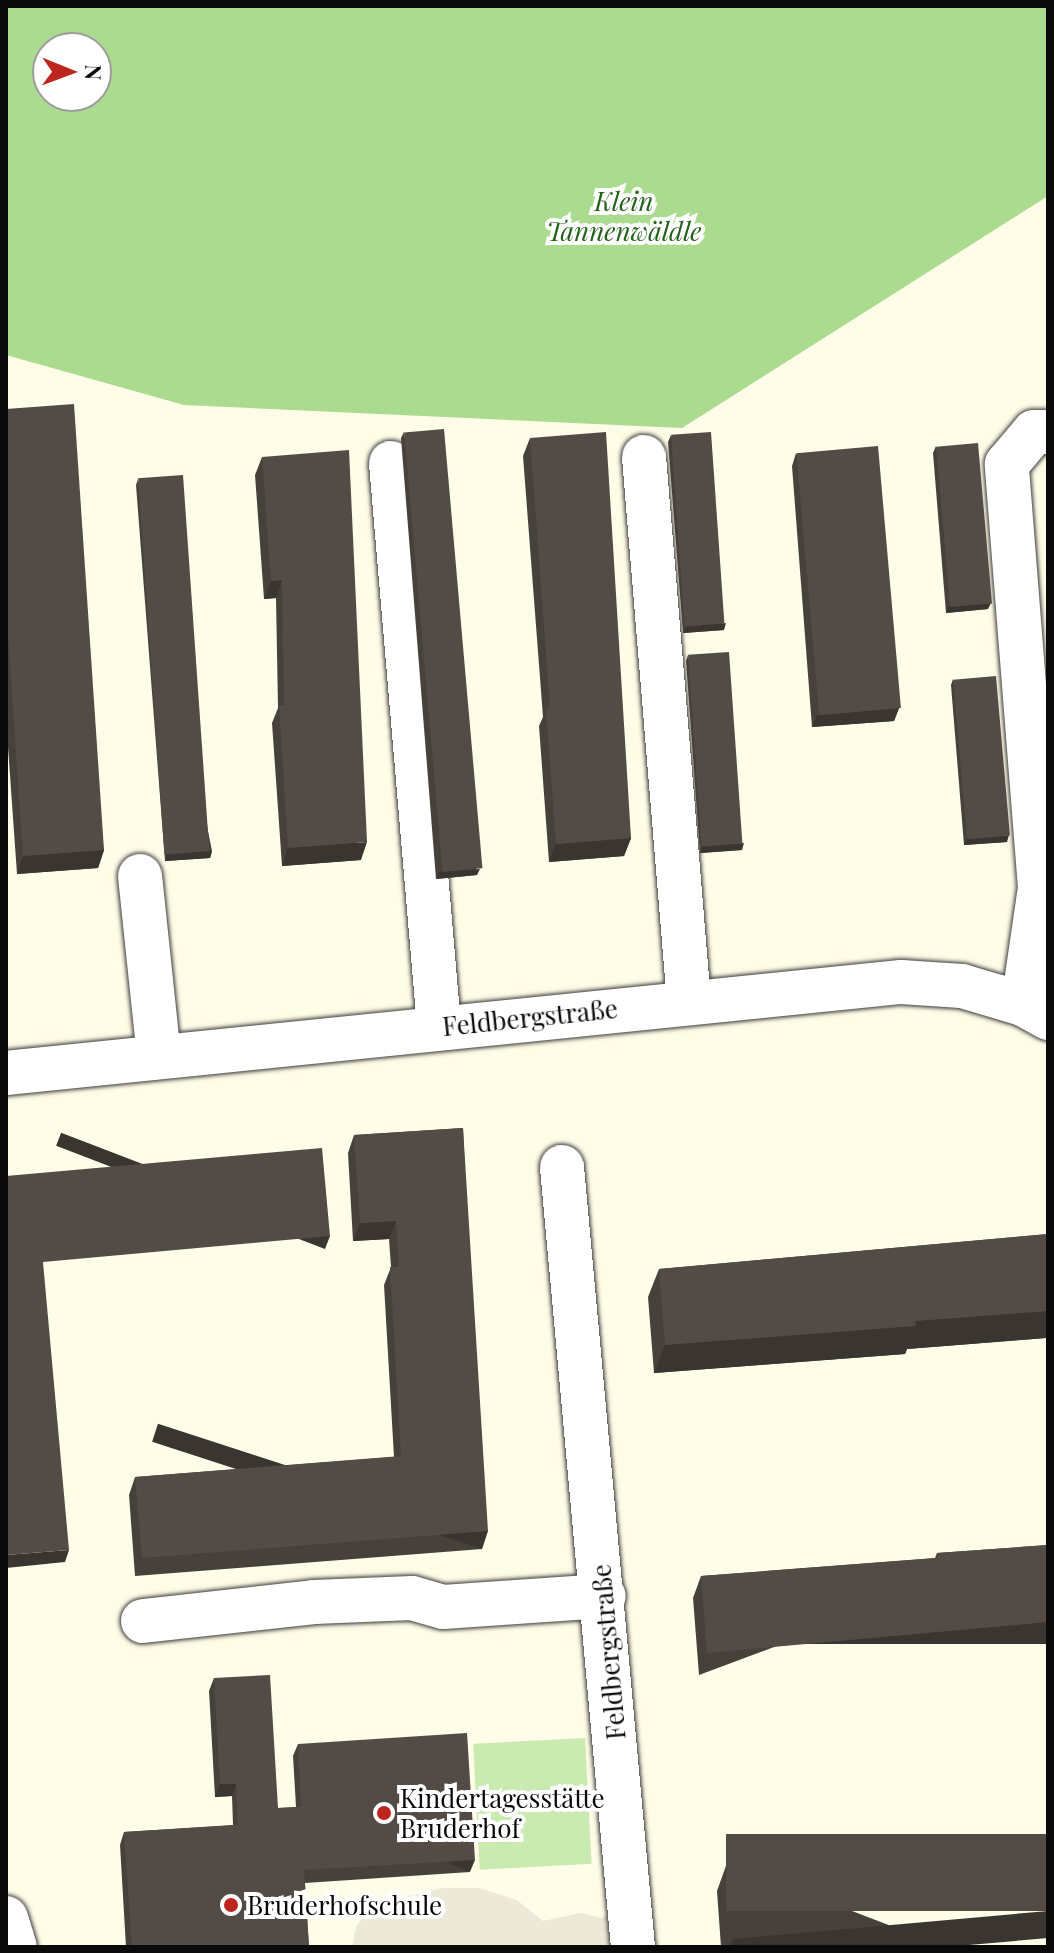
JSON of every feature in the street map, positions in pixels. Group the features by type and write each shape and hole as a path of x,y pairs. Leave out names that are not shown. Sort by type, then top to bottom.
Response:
{"street":[{"path":"1035,1011 1040,888 1007,464 1034,432 1048,432"},
{"path":"644,457 689,1002"},
{"path":"391,463 439,1026"},
{"path":"140,876 159,1057"},
{"name":"Feldbergstraße","path":"6,1073 439,1026 901,982 962,986 1035,1011"},
{"name":"Feldbergstraße","path":"562,1167 604,1596 633,1947"},
{"path":"143,1621 314,1602 412,1598 443,1607 604,1596"},
{"path":"6,1918 15,1947"}],"green space":[{"name":"Klein Tannenwäldle","path":"6,6 1048,6 1048,196 682,428 184,405 6,355"},
{"path":"585,1738 592,1864 480,1870 473,1744"}],"shaded area":[{"path":"442,1888 479,1888 517,1900 543,1921 581,1913 602,1918 629,1904 633,1947 352,1947 356,1927 372,1905"}],"building":[{"path":"74,404 104,850 23,856 6,606 6,409"},
{"path":"444,429 482,868 443,872 404,432"},
{"path":"606,432 631,838 556,844 546,709 550,708 530,438"},
{"path":"711,432 724,624 684,626 671,435"},
{"path":"978,443 992,603 950,607 936,447"},
{"path":"878,446 901,708 819,715 796,453"},
{"path":"349,450 367,842 288,848 279,705 284,705 282,580 271,581 262,457"},
{"path":"183,475 209,851 164,854 138,478"},
{"path":"729,652 742,844 701,846 688,655"},
{"path":"996,676 1010,835 967,839 953,680"},
{"path":"463,1128 488,1531 142,1558 135,1477 401,1456 390,1267 399,1267 396,1221 360,1223 354,1135"},
{"path":"322,1148 330,1236 43,1262 69,1550 6,1555 6,1176"},
{"path":"1048,1234 1048,1311 915,1321 916,1326 665,1345 659,1269"},
{"path":"1048,1545 1048,1622 707,1653 701,1576 938,1558 937,1553"},
{"path":"270,1675 278,1808 301,1807 298,1744 467,1733 475,1860 304,1870 309,1947 132,1947 124,1832 238,1825 236,1784 220,1784 214,1678"},
{"path":"726,1834 1048,1834 1048,1911 726,1911"}],"place":[{"name":"Kindertagesstätte Bruderhof","path":"384,1813"},
{"name":"Bruderhofschule","path":"231,1905"}]}
